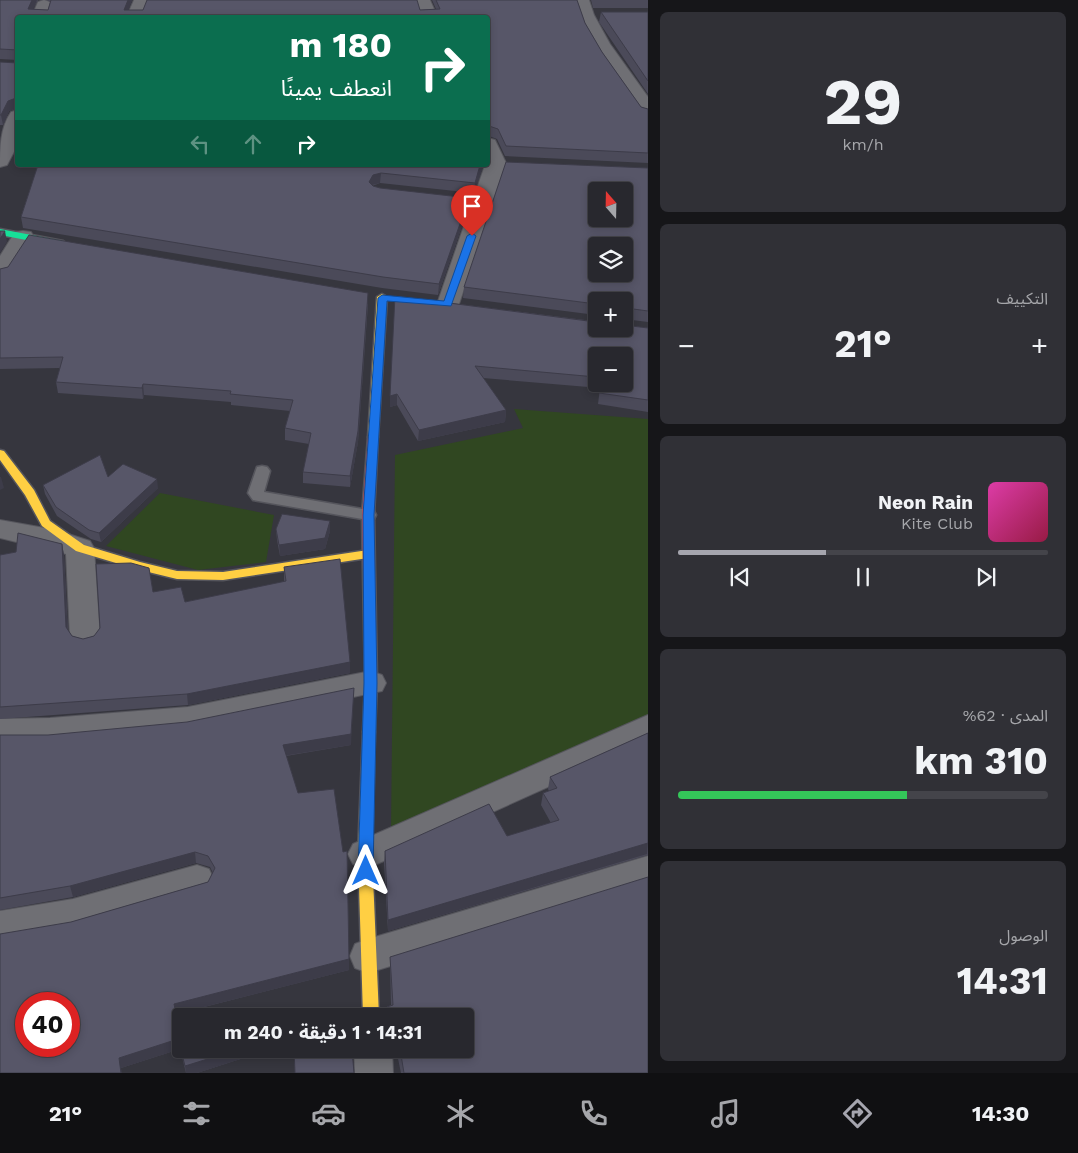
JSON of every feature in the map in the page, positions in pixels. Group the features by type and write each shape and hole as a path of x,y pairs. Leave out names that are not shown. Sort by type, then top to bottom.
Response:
{"street":[{"path":"135,15 142,0"},
{"path":"422,0 429,15"},
{"path":"584,8 605,15"},
{"path":"584,8 614,63 648,112"},
{"path":"0,161 15,128"},
{"path":"448,304 474,201 500,163 490,147"},
{"path":"0,232 72,245"},
{"path":"0,272 23,237"},
{"path":"371,1008 365,854 370,683 368,515 382,297"},
{"path":"0,453 30,493 46,522 80,548 85,638"},
{"path":"0,529 56,540 177,575 223,576 368,554"},
{"path":"0,732 188,719 370,683"},
{"path":"365,854 648,728"},
{"path":"368,956 648,871"},
{"path":"0,927 74,915 197,880"},
{"path":"373,1058 374,1073"}],"lane":[{"path":"262,471 256,493 259,496 368,515"}],"green space":[{"path":"514,409 648,419 648,725 391,832 395,455 523,428"},
{"path":"160,493 274,515 266,562 198,570 106,546"}],"building":[{"path":"0,0 32,0 28,9 48,10 51,0 128,0 124,10 143,10 147,0 417,0 420,10 440,9 436,0 577,0 585,23 602,52 641,107 648,109 648,153 506,146 498,129 490,126 490,15 15,15 15,50 0,49"},
{"path":"601,12 648,12 648,81"},
{"path":"0,62 15,63 15,98 8,101 0,115"},
{"path":"506,162 648,168 648,311 633,309 633,292 588,292 588,303 464,287"},
{"path":"37,167 479,167 475,183 381,173 373,175 369,182 373,186 380,188 469,198 439,284 383,277 21,217"},
{"path":"0,231 5,231 0,239"},
{"path":"29,235 368,293 358,431 350,476 303,472 311,433 285,428 293,400 230,394 231,391 143,384 142,388 56,382 63,357 0,358 0,269 8,267"},
{"path":"395,296 588,321 588,337 633,337 633,326 648,328 648,400 599,393 633,392 633,347 588,347 588,376 475,366 506,410 419,430 397,394 390,396"},
{"path":"100,455 108,477 123,464 157,479 99,533 89,530 56,507 43,485"},
{"path":"282,514 330,521 325,538 279,545 276,529"},
{"path":"18,533 62,544 66,627 72,636 83,639 94,636 100,628 96,564 131,563 149,568 153,592 181,587 185,602 286,581 284,567 340,559 350,662 187,694 0,707 0,555 16,552"},
{"path":"354,688 351,734 283,745 298,793 334,789 343,852 347,851 349,959 174,1004 175,1008 172,1008 172,1041 119,1058 121,1073 0,1073 0,934 71,922 208,882 215,868 208,856 195,852 70,886 0,898 0,735 48,735 187,722"},
{"path":"648,733 648,843 388,920 385,851 489,804 507,836 559,820 543,793 557,788 550,777"},
{"path":"648,877 648,1073 404,1073 402,1058 474,1058 474,1008 387,1008 393,1005 390,957"},
{"path":"183,1058 211,1058 185,1066"},
{"path":"294,1058 353,1058 354,1073 295,1073"}],"traffic: fast":[{"path":"0,232 63,244"}],"traffic: slow":[{"path":"373,437 382,297"},
{"path":"0,453 30,493 46,523 80,548 140,566 177,575 223,576 368,554"},
{"path":"369,732 365,854 371,1008"}],"traffic: jam":[{"path":"369,732 371,683 368,515 373,437"}],"route":[{"path":"366,871 370,683 368,515 382,298 448,304 472,236"}]}
